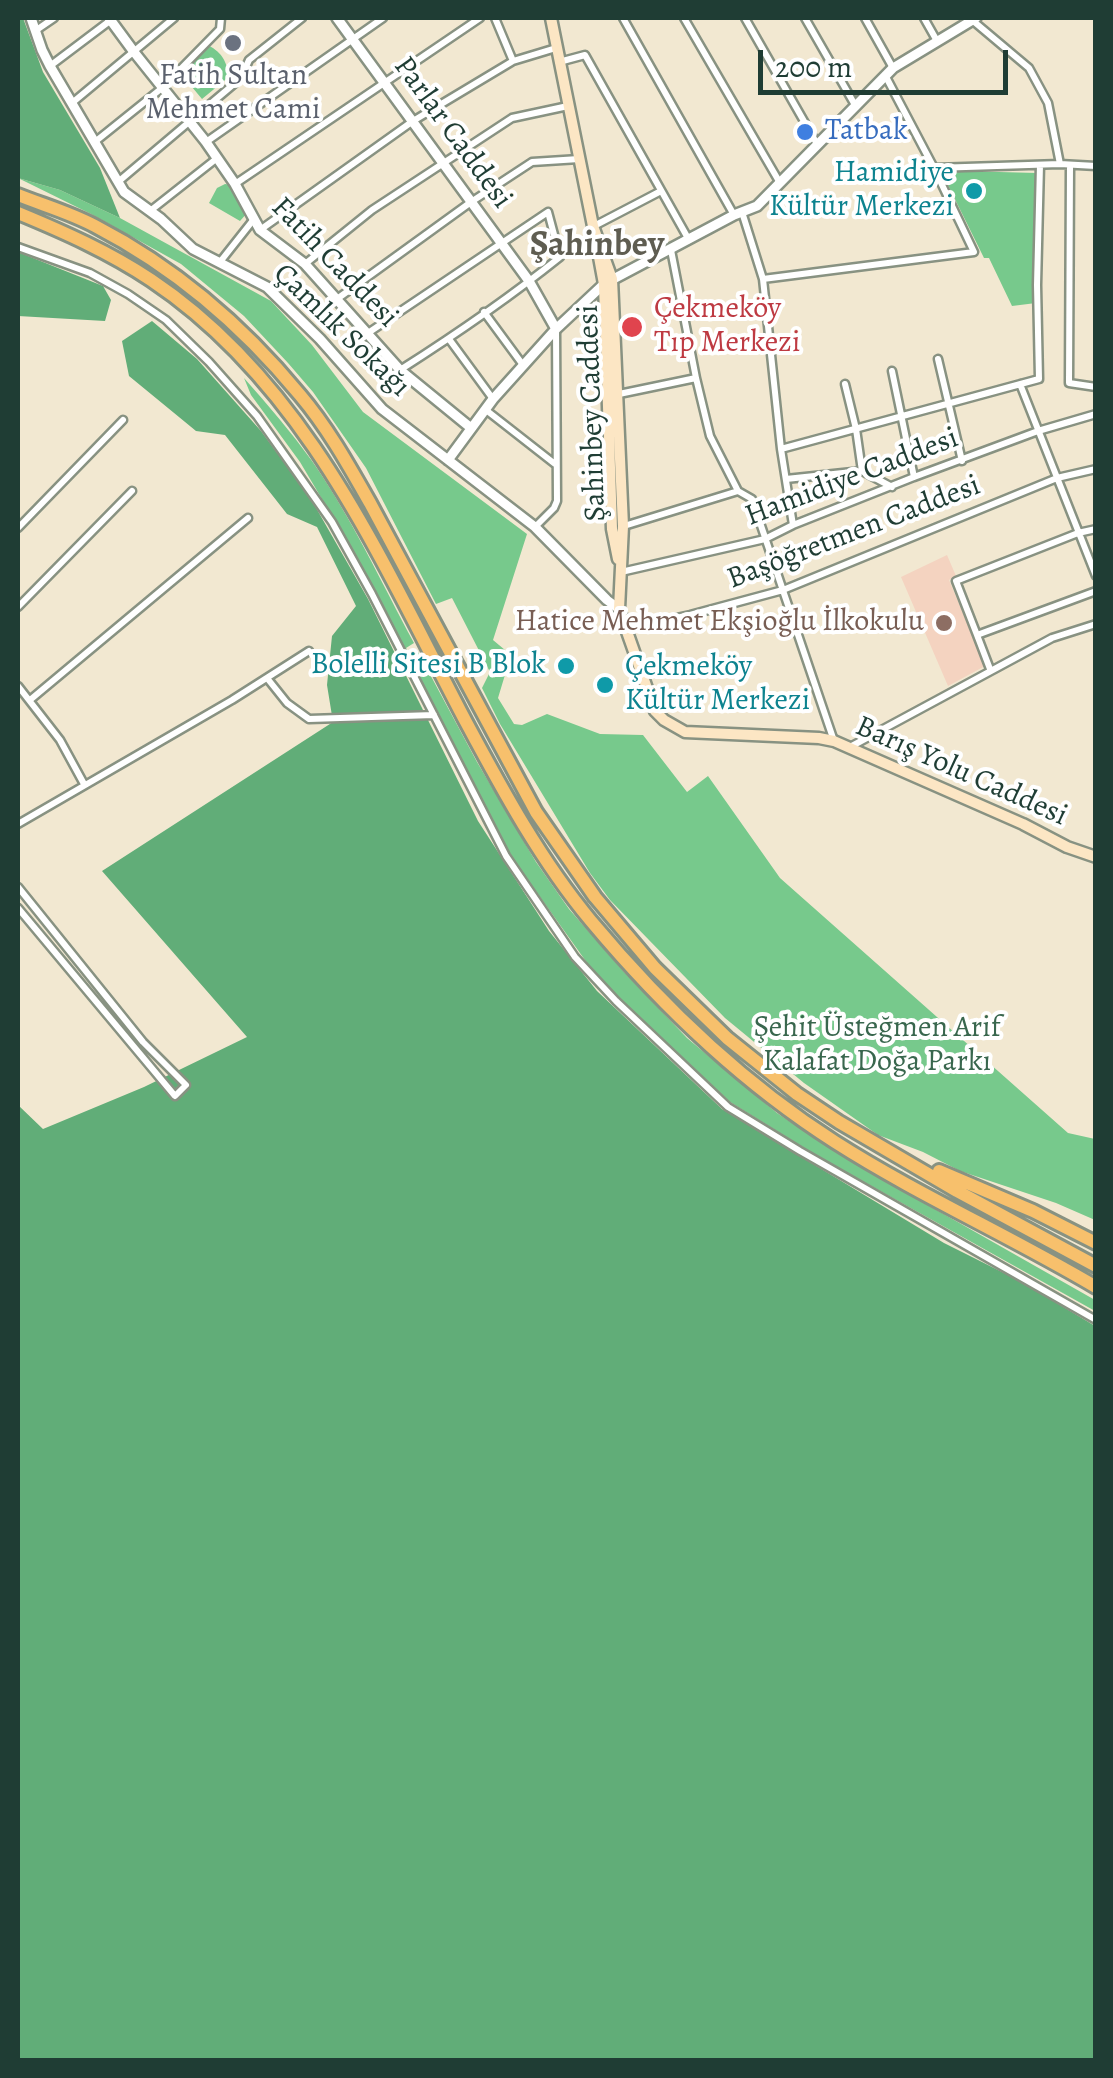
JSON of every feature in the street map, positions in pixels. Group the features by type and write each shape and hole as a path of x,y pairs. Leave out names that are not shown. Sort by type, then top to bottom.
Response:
{"highway":[{"path":"18,195 93,225 190,288 245,333 302,397 342,455 560,851 655,968 727,1038 797,1094 958,1191 1096,1266"},
{"path":"18,213 100,250 151,280 206,323 272,389 344,493 488,763 547,862 588,918 704,1043 836,1142 1096,1286"},
{"path":"885,1148 1033,1211 1096,1243"}],"main road":[{"name":"Şahinbey Caddesi","path":"551,18 608,282 619,394 623,526 619,609 655,711 685,732"},
{"path":"608,282 612,529 621,572"},
{"name":"Barış Yolu Caddesi","path":"685,732 834,741 1096,857"}],"street":[{"name":"Çamlık Sokağı","path":"31,18 50,66 124,192 194,249 267,287 382,409 535,527 619,609"},
{"path":"36,31 54,18"},
{"path":"71,104 134,52 164,20 174,18"},
{"path":"96,141 162,88 220,30 221,18"},
{"path":"118,182 241,78 249,60 302,18"},
{"name":"Parlar Caddesi","path":"337,18 501,242 556,329"},
{"path":"206,142 383,18"},
{"path":"235,184 480,18"},
{"path":"494,18 514,61"},
{"path":"623,18 738,214 762,279 793,524"},
{"path":"684,18 780,183"},
{"path":"745,18 817,144"},
{"path":"805,18 855,104"},
{"path":"762,279 974,252 865,18"},
{"path":"924,18 937,41"},
{"path":"50,66 110,19"},
{"name":"Fatih Caddesi","path":"110,19 206,142 260,230 305,264 400,370 471,428"},
{"path":"448,460 493,399 556,329 608,282 756,206 889,72 974,19 1029,68 1048,103 1060,164"},
{"path":"260,230 413,121 514,61 556,48"},
{"path":"558,62 585,55 689,240"},
{"path":"305,264 372,210 512,118 568,106"},
{"path":"149,212 216,159"},
{"path":"336,300 532,162 580,159"},
{"path":"781,449 1038,379 1040,165"},
{"path":"1070,166 1069,384 1096,386"},
{"path":"934,168 1096,166"},
{"path":"593,226 660,192"},
{"path":"368,333 548,212 560,257 400,370"},
{"path":"220,262 254,219"},
{"path":"18,247 90,273 166,320 237,392 275,439 332,522 506,856 575,956 616,1001 728,1107 1096,1320"},
{"path":"670,250 710,436 738,491 752,499 834,741"},
{"path":"484,312 523,366"},
{"path":"535,527 557,500 556,329"},
{"path":"449,338 493,399"},
{"path":"938,359 962,460"},
{"path":"892,371 914,478"},
{"path":"619,394 696,378"},
{"path":"845,384 862,471"},
{"path":"1020,384 1096,576"},
{"path":"486,410 556,465"},
{"name":"Hamidiye Caddesi","path":"621,572 765,539 793,524 1038,431 1096,414"},
{"path":"18,528 122,420"},
{"name":"Başöğretmen Caddesi","path":"625,629 783,590 1057,478 1096,469"},
{"path":"786,480 862,471 892,487"},
{"path":"18,607 132,491"},
{"path":"623,526 738,491"},
{"path":"30,700 248,518"},
{"path":"990,669 956,581 1096,528"},
{"path":"977,634 1096,591"},
{"path":"850,748 990,669 1052,638 1096,624"},
{"path":"18,824 309,651"},
{"path":"267,678 287,703 310,719 434,715"},
{"path":"18,686 60,740 84,784"},
{"path":"18,887 142,1042 186,1085 174,1096 18,908"}],"shaded area":[{"name":"Hatice Mehmet Ekşioğlu İlkokulu","path":"947,555 956,576 949,580 985,666 948,686 901,577"}],"green space":[{"path":"18,18 23,18 43,72 100,168 120,218 60,190 18,178"},
{"path":"208,45 223,58 230,76 202,99 182,75"},
{"path":"961,171 1037,173 1036,303 1012,306 989,258 984,258 944,177"},
{"name":"Şehit Üsteğmen Arif Kalafat Doğa Parkı","path":"18,178 60,190 120,218 271,301 312,345 363,412 527,534 493,640 511,655 498,698 514,724 522,725 547,714 600,734 643,735 687,792 708,776 780,878 1068,1133 1095,1139 1095,1220 960,1171 878,1135 804,1083 725,1018 610,900 590,873 500,724 482,688 490,672 452,598 436,604 366,468 313,392 244,316 181,264"},
{"path":"233,185 248,212 240,221 209,203 217,188"},
{"path":"18,252 103,286 111,300 105,321 18,316"},
{"path":"152,321 197,359 261,431 311,499 368,599 478,821 549,931 597,991 722,1109 944,1243 1022,1282 1095,1326 1095,2060 18,2060 18,1105 43,1129 144,1087 247,1037 102,871 333,722 327,685 332,636 356,606 317,527 287,514 225,435 196,431 129,376 122,341"},
{"path":"244,378 327,483 414,643 406,648 410,655 418,652 536,862 569,909 624,972 687,1038 777,1113 845,1158 1095,1300 1095,1311 814,1154 730,1102 600,981 510,855 348,543 300,462 251,395"}],"place":[{"name":"Fatih Sultan Mehmet Cami","path":"233,43"},
{"name":"Tatbak","path":"805,132"},
{"name":"Hamidiye Kültür Merkezi","path":"974,191"},
{"name":"Çekmeköy Tıp Merkezi","path":"632,327"},
{"name":"Hatice Mehmet Ekşioğlu İlkokulu","path":"944,623"},
{"name":"Bolelli Sitesi B Blok","path":"566,666"},
{"name":"Çekmeköy Kültür Merkezi","path":"605,685"}],"district":[{"name":"Şahinbey","path":"597,246"}]}
